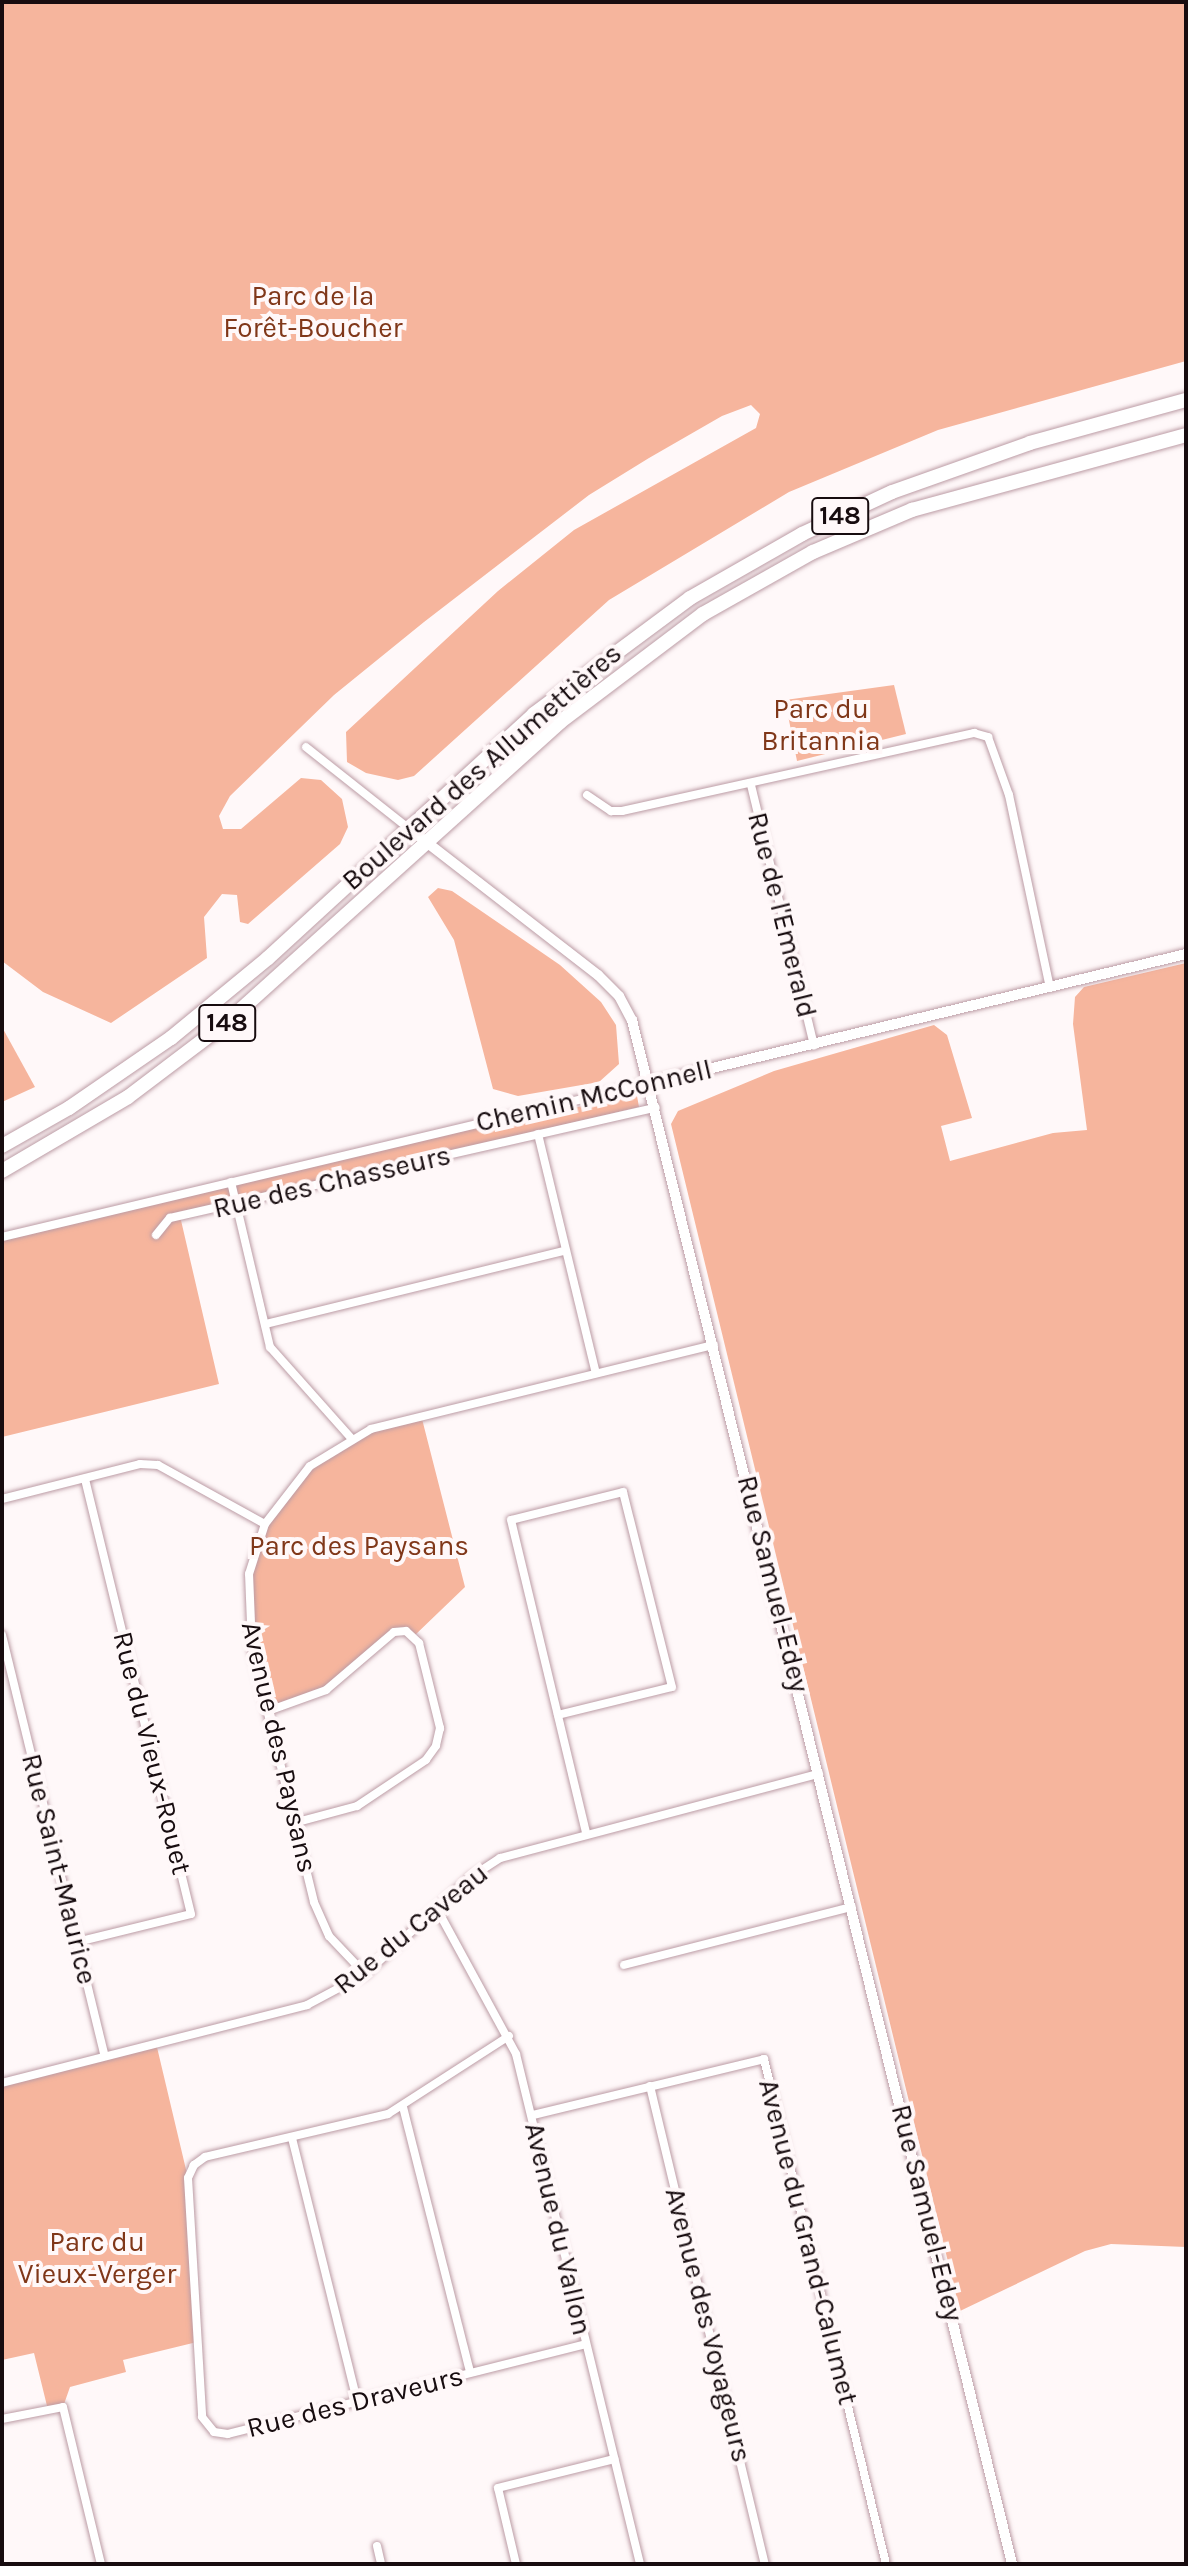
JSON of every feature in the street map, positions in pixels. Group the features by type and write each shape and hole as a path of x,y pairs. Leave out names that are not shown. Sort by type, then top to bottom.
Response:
{"highway":[{"name":"Boulevard des Allumettières","path":"2,1146 69,1108 171,1038 268,958 407,827 594,665 761,556 849,511 951,469 1186,400"},
{"name":"Boulevard des Allumettières","path":"2,1171 168,1069 282,975 426,842 611,680 761,579 912,510 1186,435"}],"street":[{"path":"587,795 611,811 622,811 751,785 974,733 988,737 1007,789 1050,988"},
{"name":"Rue Samuel-Edey","path":"306,747 610,986 632,1020 650,1083 1012,2564"},
{"name":"Rue de l'Emerald","path":"751,785 814,1046"},
{"name":"Chemin McConnell","path":"2,1237 814,1046 1186,954"},
{"name":"Rue des Chasseurs","path":"156,1235 170,1218 656,1108"},
{"path":"538,1134 596,1373"},
{"path":"231,1182 266,1324 278,1360 351,1438"},
{"path":"266,1324 564,1251"},
{"name":"Avenue des Paysans","path":"365,1974 320,1920 252,1648 247,1598 265,1524 296,1481 351,1438 714,1345"},
{"path":"2,1499 158,1465 265,1524"},
{"name":"Rue du Vieux-Rouet","path":"77,1942 191,1914 85,1479"},
{"path":"558,1715 672,1687 623,1492 511,1520 586,1833"},
{"path":"268,1711 326,1690 394,1632 406,1631 419,1643 440,1728 436,1746 426,1760 357,1806 294,1823"},
{"name":"Rue Saint-Maurice","path":"2,1635 105,2056"},
{"name":"Rue du Caveau","path":"2,2083 307,2005 365,1974 500,1858 819,1774"},
{"path":"624,1965 852,1907"},
{"name":"Avenue du Vallon","path":"437,1909 509,2036 533,2115 585,2344 640,2564"},
{"name":"Rue des Draveurs","path":"509,2036 403,2107 292,2138 205,2157 188,2178 202,2417 214,2432 228,2434 585,2344"},
{"name":"Avenue du Grand-Calumet","path":"533,2115 764,2059 886,2564"},
{"name":"Avenue des Voyageurs","path":"650,2086 765,2564"},
{"path":"403,2107 470,2372"},
{"path":"292,2138 357,2400"},
{"path":"2,2419 63,2407 101,2564"},
{"path":"516,2564 498,2488 614,2459"},
{"path":"377,2546 381,2564"}],"green space":[{"name":"Parc de la Forêt-Boucher","path":"2,2 1186,2 1186,361 938,430 789,492 609,600 414,776 398,780 366,773 347,762 346,732 498,591 574,530 756,428 760,414 751,405 722,416 649,458 589,495 424,622 334,695 230,796 219,816 223,829 241,829 301,778 321,780 342,799 348,827 340,844 248,924 240,922 237,895 222,894 204,917 207,958 111,1023 43,992 2,961"},
{"name":"Parc du Britannia","path":"894,685 906,734 797,761 785,700"},
{"path":"438,888 452,891 560,965 601,1002 616,1025 619,1064 599,1082 518,1096 493,1089 454,940 428,897"},
{"path":"1186,963 1186,2247 1111,2244 1085,2251 960,2311 671,1124 678,1111 774,1071 934,1025 947,1035 972,1118 941,1126 950,1161 1053,1133 1087,1130 1073,1024 1075,997 1084,987"},
{"path":"2,1027 35,1087 2,1102"},
{"path":"637,1096 639,1107 180,1216 219,1384 2,1437 2,1237 426,1135"},
{"name":"Parc des Paysans","path":"421,1415 465,1587 414,1636 394,1632 382,1637 326,1690 268,1711 252,1648 247,1598 265,1524 296,1481 353,1437"},
{"name":"Parc du Vieux-Verger","path":"156,2043 188,2178 197,2342 123,2360 126,2372 70,2387 63,2407 48,2410 34,2353 2,2360 2,2083"}]}
